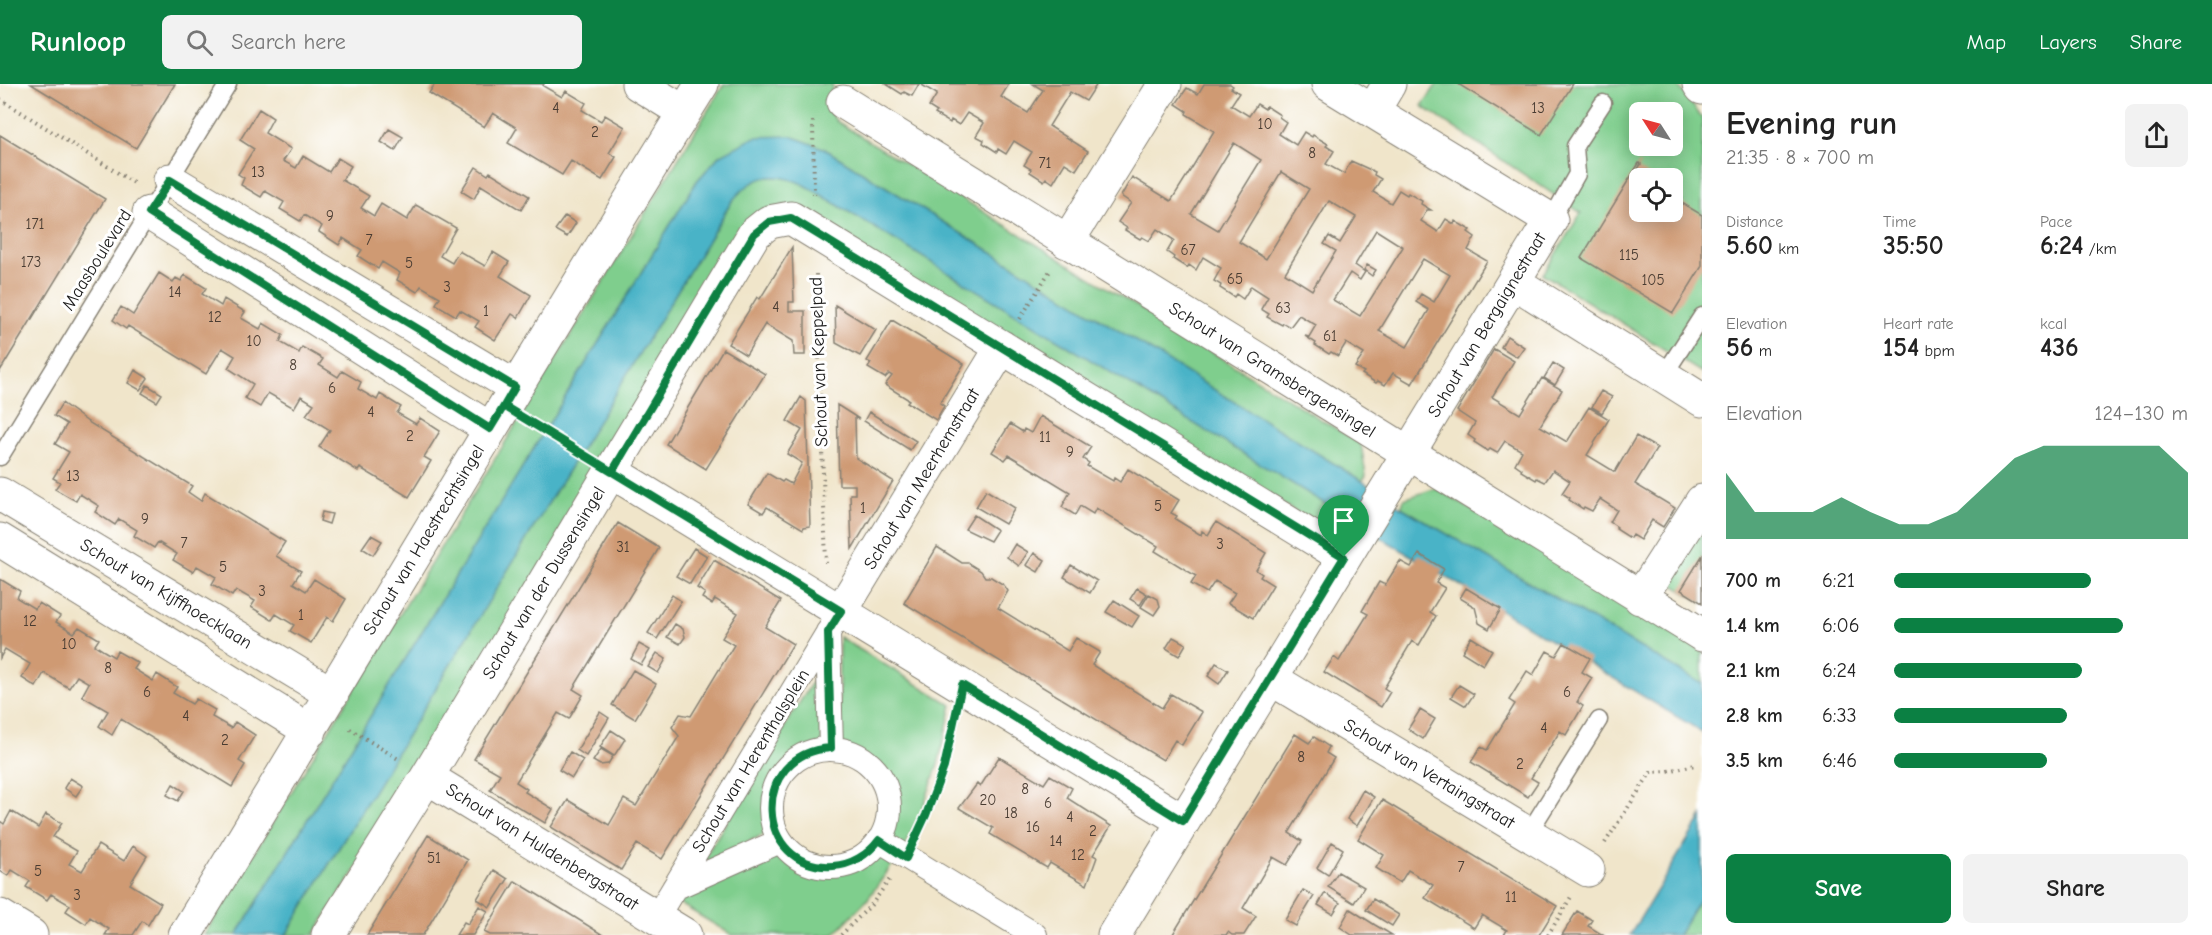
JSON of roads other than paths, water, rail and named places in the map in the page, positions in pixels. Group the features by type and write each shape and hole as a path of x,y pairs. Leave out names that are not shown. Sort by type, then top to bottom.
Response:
{"street":[{"path":"638,84 684,112"},
{"name":"Schout van Haestrechtsingel","path":"185,935 503,408 702,84"},
{"path":"1059,255 1165,84"},
{"name":"Schout van Bergaignestraat","path":"1328,84 1381,97 1551,220 1400,467"},
{"path":"1699,84 1702,88"},
{"name":"Schout van Gramsbergensingel","path":"843,102 1059,255 1400,467 1640,598 1702,635"},
{"path":"170,180 503,408"},
{"path":"149,213 503,408"},
{"name":"Schout van der Dussensingel","path":"328,935 415,769 612,472 754,234 769,222 791,218 815,226 1010,336 1350,547"},
{"path":"1514,282 1702,400"},
{"name":"Schout van Meerhemstraat","path":"832,615 1010,336"},
{"path":"1114,935 1400,467"},
{"path":"612,472 832,615 962,685 1183,821"},
{"name":"Schout van Kijffhoecklaan","path":"0,494 332,694"},
{"path":"1640,598 1702,501"},
{"path":"0,540 310,731"},
{"path":"674,888 780,841 793,854 808,863 823,867 843,865 865,855 879,840 889,812 884,784 874,768 855,754 831,748 832,615"},
{"name":"Schout van Herenthalsplein","path":"651,926 832,615"},
{"name":"Schout van Vertaingstraat","path":"1270,678 1588,870"},
{"name":"Schout van Herenthalsplein","path":"780,841 771,814 771,798 777,781 787,766 804,754 831,748"},
{"name":"Schout van Huldenbergstraat","path":"415,769 651,926"},
{"path":"879,840 1035,935"},
{"path":"0,916 31,935"},
{"path":"651,926 685,935"}],"lane":[{"name":"Maasboulevard","path":"0,457 228,84"},
{"path":"1551,220 1577,174 1575,146 1603,103"},
{"path":"1664,375 1702,316"},
{"path":"1528,834 1599,720"}],"water":[{"path":"790,136 823,148 1401,507 1702,684 1702,732 805,185 783,178 765,178 749,185 732,201 286,935 237,935 697,181 719,156 755,137"},
{"path":"1702,816 1702,895 1678,935 1630,935"}]}
